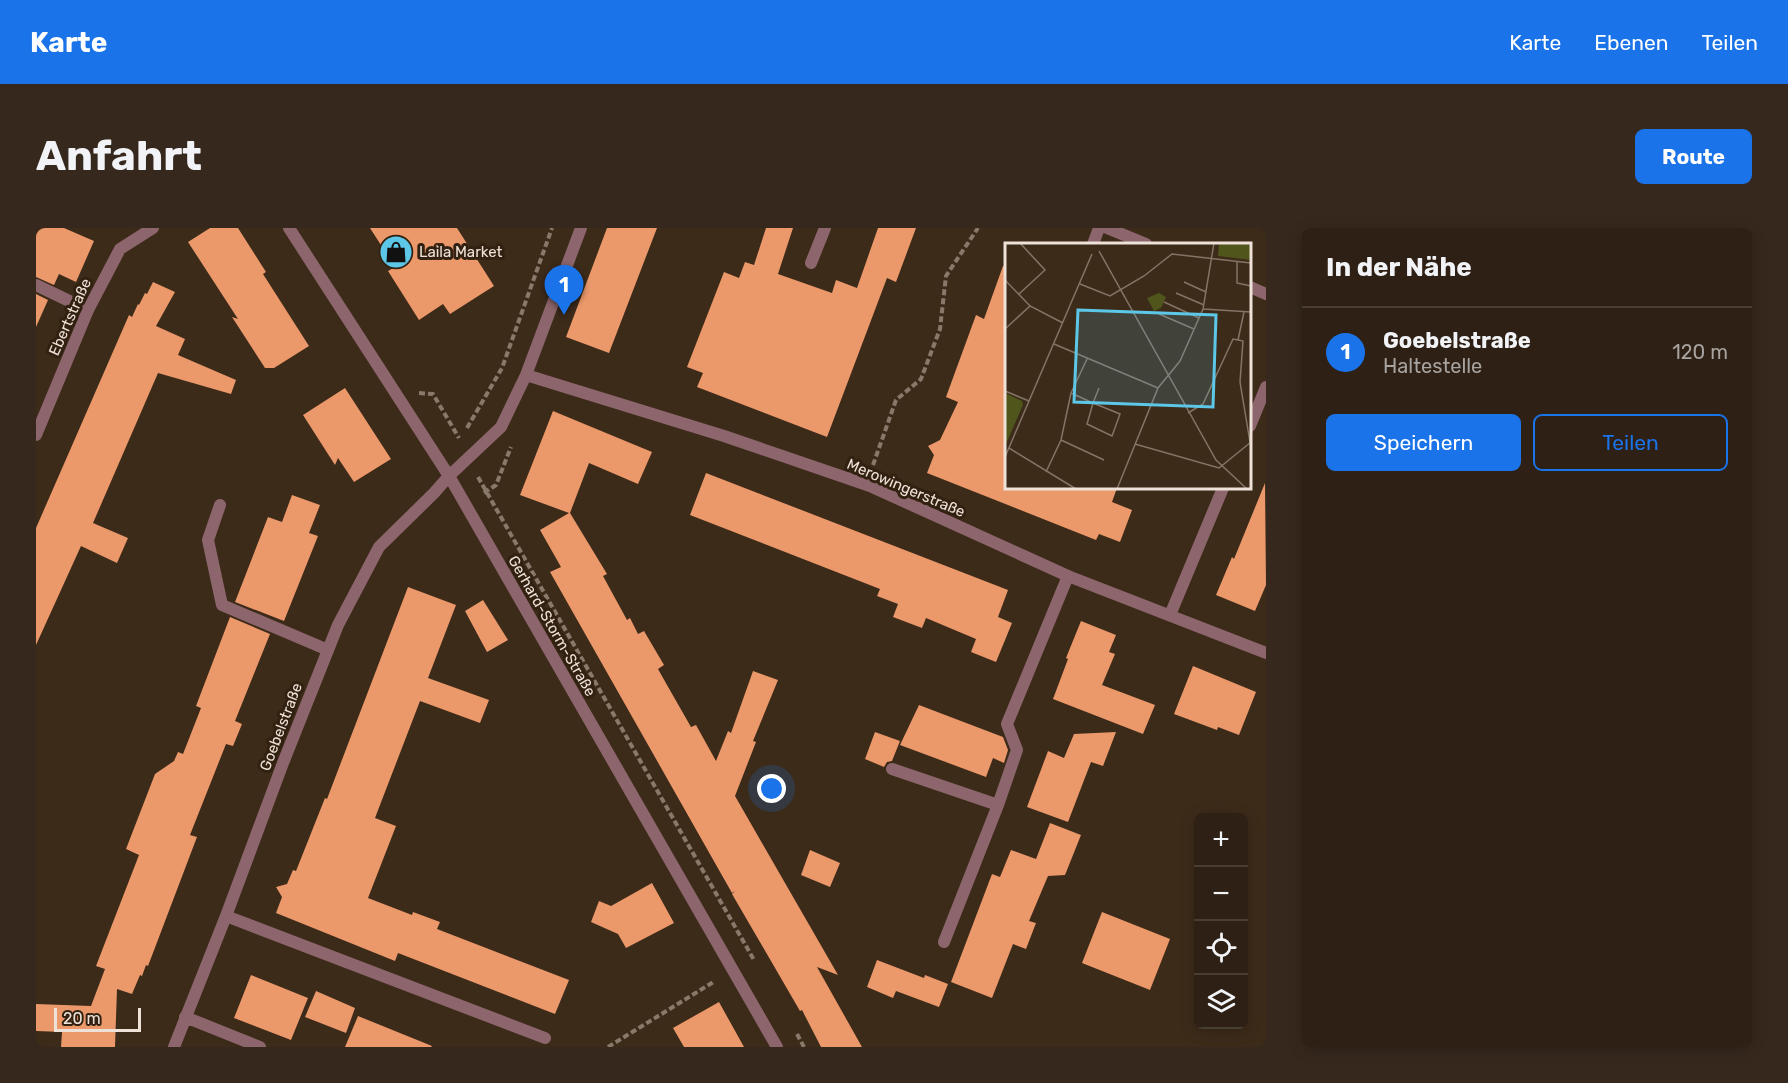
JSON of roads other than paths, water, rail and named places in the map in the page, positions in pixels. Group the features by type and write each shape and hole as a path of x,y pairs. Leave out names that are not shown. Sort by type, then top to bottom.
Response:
{"street":[{"name":"Ebertstraße","path":"36,435 88,310 120,249 153,228"},
{"name":"Gerhard-Storm-Straße","path":"289,228 449,476 777,1047"},
{"name":"Goebelstraße","path":"174,1047 338,625 379,547 501,427 526,375 581,228"},
{"path":"811,263 825,228"},
{"path":"1093,243 1099,228"},
{"path":"1107,228 1144,243"},
{"path":"36,285 88,310"},
{"path":"1251,287 1266,294"},
{"name":"Merowingerstraße","path":"526,375 724,436 870,486 1068,576 1266,653"},
{"path":"1251,424 1266,387"},
{"path":"1170,615 1223,489"},
{"path":"220,505 208,540 222,605 328,650"},
{"path":"944,942 1017,750 1006,724 1068,576"},
{"path":"892,769 998,805"},
{"path":"226,916 545,1038"},
{"path":"185,1017 260,1047"}],"place":[{"name":"Laila Market","path":"396,252"},
{"name":"Goebelstraße","path":"564,315"}]}
